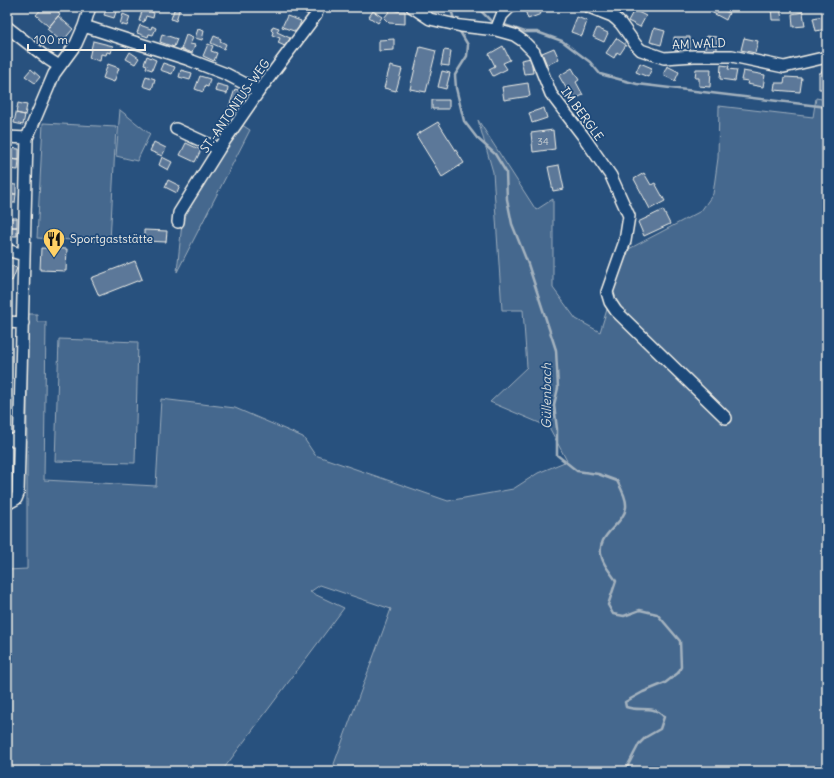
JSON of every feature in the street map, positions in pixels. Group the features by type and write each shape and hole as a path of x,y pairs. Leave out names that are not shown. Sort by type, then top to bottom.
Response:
{"street":[{"path":"10,503 18,494 27,138 54,74 76,44 90,7"},
{"name":"ST.-ANTONIUS-WEG","path":"178,222 179,213 219,149 259,91 316,15 318,7"},
{"name":"IM BERGLE","path":"412,7 430,19 461,26 496,29 514,35 524,41 534,52 551,94 611,176 629,216 625,241 607,292 610,302 616,311 726,418"},
{"path":"496,29 502,16 510,7"},
{"name":"AM WALD","path":"589,7 617,20 641,50 664,58 732,56 784,67 827,57"},
{"path":"84,26 187,58 226,74 259,91"},
{"path":"7,27 34,49 59,66"},
{"path":"176,129 219,149"},
{"path":"7,138 27,138"},
{"path":"7,250 24,255"},
{"path":"7,322 23,323"},
{"path":"7,440 19,440"}],"shaded area":[{"path":"816,98 827,100 827,771 338,771 334,764 391,609 320,585 310,592 344,608 222,771 7,771 7,570 27,569 27,314 37,314 37,322 46,322 44,480 156,486 161,399 235,408 303,437 315,455 448,501 513,489 538,473 567,461 549,427 490,402 527,367 523,310 502,310 493,172 478,120 536,210 553,199 553,288 576,319 600,332 625,251 701,211 713,194 718,158 719,106 813,117"},
{"path":"120,110 150,134 137,161 116,156"},
{"path":"43,123 116,127 110,242 37,238"},
{"path":"242,125 250,130 177,272 183,213"},
{"path":"59,339 138,342 135,463 55,461"}],"building":[{"path":"43,7 53,7 60,14 49,27 36,15"},
{"path":"107,7 117,9 114,18 104,15"},
{"path":"175,7 180,7 176,21 171,19"},
{"path":"304,7 314,10 311,17 302,11"},
{"path":"434,7 443,7 443,10 435,11"},
{"path":"524,7 538,7 541,14 528,19"},
{"path":"611,7 624,7 620,13"},
{"path":"714,7 725,7 723,10 729,13 726,20 711,12"},
{"path":"771,7 780,7 782,20 772,20"},
{"path":"143,8 154,13 153,18 146,16 144,22 139,21"},
{"path":"392,8 397,11 405,11 405,24 389,23 384,18"},
{"path":"634,10 646,16 640,27 628,21"},
{"path":"373,11 382,17 378,23 369,17"},
{"path":"803,12 805,26 793,27 792,14"},
{"path":"123,14 130,17 127,26 120,24"},
{"path":"58,16 73,29 62,42 47,29"},
{"path":"287,16 301,21 297,32 282,27"},
{"path":"823,16 826,29 816,31 813,18"},
{"path":"577,17 587,21 582,36 571,32"},
{"path":"140,25 151,29 152,26 156,28 153,35 149,34 148,37 137,33"},
{"path":"273,26 279,28 277,32 290,38 287,47 278,43 280,38 272,35 273,32 271,30"},
{"path":"597,28 608,33 604,42 593,37"},
{"path":"654,28 665,31 661,45 650,42"},
{"path":"198,29 204,31 202,40 195,38"},
{"path":"162,34 177,39 174,47 160,42"},
{"path":"186,35 193,38 190,44 195,45 192,53 181,49"},
{"path":"214,36 221,39 220,41 226,44 224,49 211,43"},
{"path":"706,36 717,37 717,50 705,50"},
{"path":"674,37 690,37 690,48 674,48"},
{"path":"616,38 626,45 620,54 617,52 614,58 606,53"},
{"path":"744,38 758,41 755,53 741,50"},
{"path":"394,39 394,50 379,51 379,40"},
{"path":"93,41 113,46 111,53 107,52 106,55 101,54 100,61 89,58"},
{"path":"208,44 213,46 211,51 217,53 214,61 203,56"},
{"path":"503,46 510,60 503,63 507,69 493,76 489,69 495,66 489,54"},
{"path":"420,47 436,51 426,92 410,89"},
{"path":"554,48 559,59 547,65 542,53"},
{"path":"444,50 451,51 449,66 441,65"},
{"path":"130,52 139,58 135,64 126,59"},
{"path":"147,56 156,60 152,70 146,68 147,65 144,64"},
{"path":"531,58 533,73 524,74 521,60"},
{"path":"163,63 175,67 172,74 160,70"},
{"path":"640,63 652,68 648,77 636,72"},
{"path":"108,64 119,68 114,82 103,78"},
{"path":"824,64 827,64 827,89 819,89 819,73 821,73"},
{"path":"721,65 729,66 728,69 737,70 735,81 720,79"},
{"path":"390,66 402,69 396,91 384,88"},
{"path":"667,66 679,72 675,81 663,75"},
{"path":"572,68 579,80 576,82 583,95 573,100 559,76"},
{"path":"31,69 40,77 35,83 25,76"},
{"path":"696,69 711,69 710,87 699,86 699,78 695,78"},
{"path":"181,70 192,73 190,80 179,77"},
{"path":"442,71 450,73 446,89 438,87"},
{"path":"743,71 765,75 763,87 747,84 748,81 741,80"},
{"path":"146,76 155,79 152,89 143,86"},
{"path":"200,76 210,79 208,87 205,86 203,92 195,89"},
{"path":"785,77 802,78 800,92 774,90 775,83 784,83"},
{"path":"528,83 530,96 504,100 502,87"},
{"path":"217,84 228,87 227,94 215,91"},
{"path":"235,89 248,93 245,101 239,100 236,110 229,107"},
{"path":"432,100 449,100 449,109 432,109"},
{"path":"18,103 27,105 25,115 16,113"},
{"path":"544,108 547,118 532,123 529,113"},
{"path":"16,113 25,115 23,125 14,123"},
{"path":"438,122 464,163 442,177 416,135"},
{"path":"553,130 555,149 533,152 531,133"},
{"path":"154,142 166,148 162,156 150,151"},
{"path":"186,143 201,150 195,162 180,155"},
{"path":"9,148 19,149 19,160 9,159"},
{"path":"162,157 172,162 168,170 159,165"},
{"path":"9,159 19,160 18,170 8,169"},
{"path":"559,165 564,189 553,191 548,167"},
{"path":"644,173 651,185 655,183 665,201 650,209 634,179"},
{"path":"168,180 180,186 177,193 165,187"},
{"path":"7,184 16,185 16,194 7,194"},
{"path":"7,194 16,194 15,203 7,203"},
{"path":"663,210 670,224 644,236 638,222"},
{"path":"7,218 17,218 17,227 8,227"},
{"path":"8,227 17,227 17,236 8,236"},
{"path":"144,230 167,231 166,242 144,241"},
{"name":"Sportgaststätte","path":"41,248 67,249 66,271 40,270"},
{"path":"135,261 142,279 99,296 91,278"},
{"path":"7,264 17,268 12,281 7,279"}],"waterway":[{"name":"Güllenbach","path":"450,7 455,22"},
{"path":"477,7 491,21 495,22"},
{"path":"502,24 525,32 537,32 562,41 590,62 600,74 637,84 827,107"},
{"name":"Güllenbach","path":"459,30 468,45 467,56 455,75 456,88 464,121 477,138 495,154 506,172 507,199 512,224 528,264 556,350 558,388 554,405 557,429 557,455 577,471 598,474 617,481 626,500 624,514 602,543 601,550 604,564 616,581 608,605 613,614 624,616 640,610 657,614 680,641 681,667 678,673 665,683 643,692 625,702 626,707 651,709 660,713 664,717 660,729 646,737 639,744 625,771"}],"place":[{"name":"Sportgaststätte","path":"54,258"}]}
